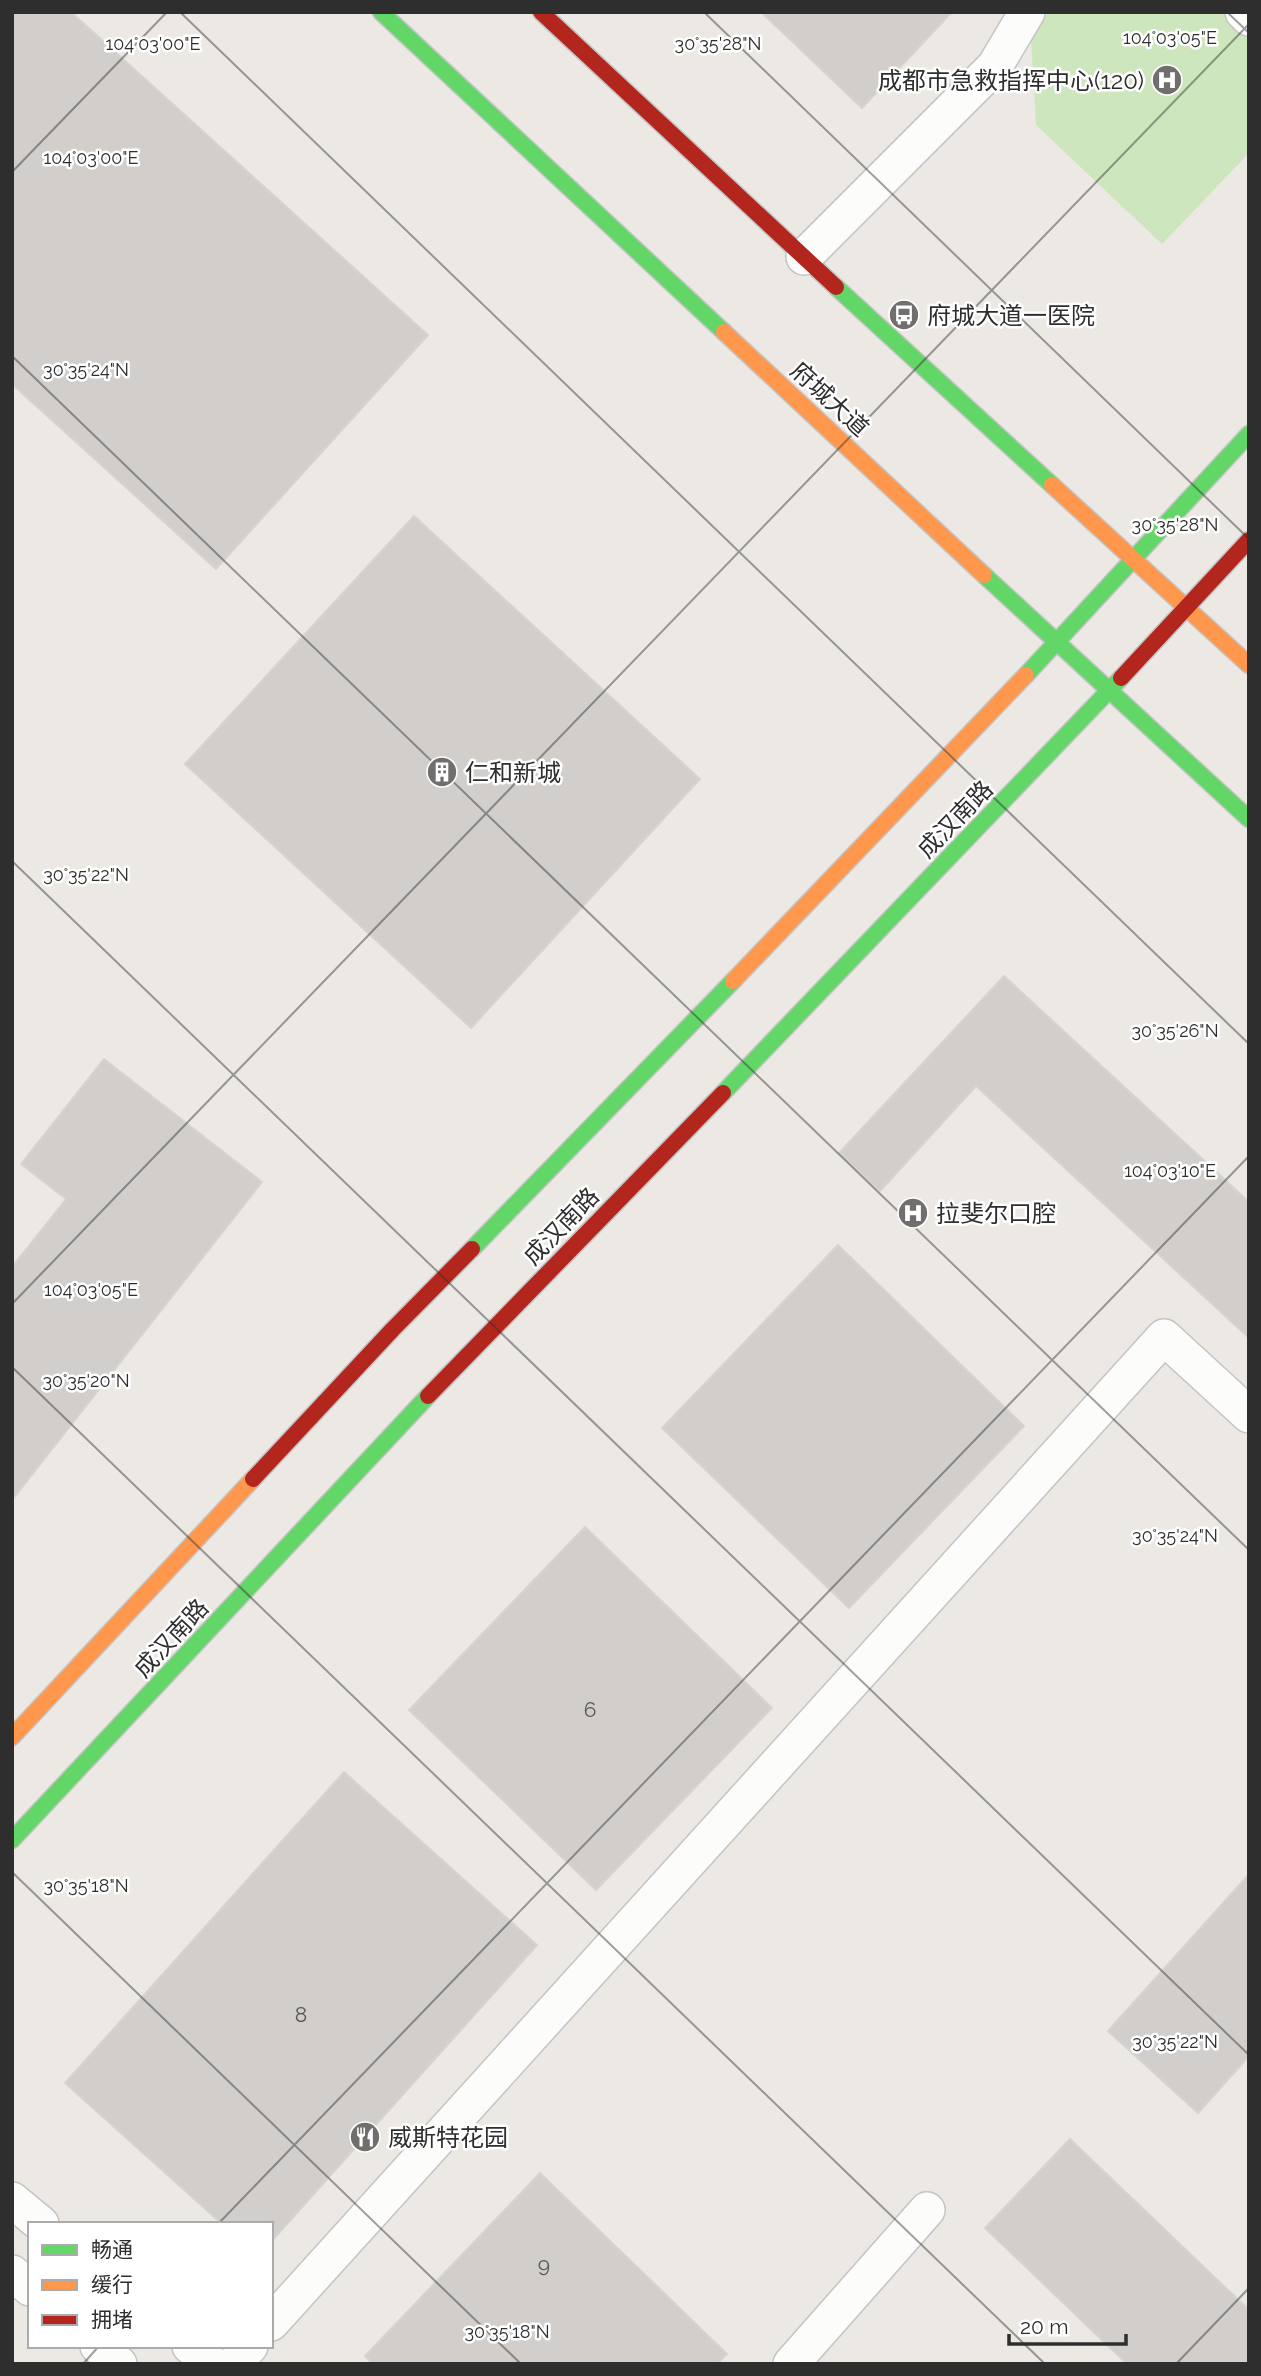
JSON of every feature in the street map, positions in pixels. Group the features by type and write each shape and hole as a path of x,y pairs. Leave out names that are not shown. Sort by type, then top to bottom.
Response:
{"main road":[{"name":"府城大道","path":"381,12 1108,691 1249,819"},
{"path":"541,12 1249,665"},
{"name":"成汉南路","path":"12,1737 393,1329 757,957 1057,642 1249,434"},
{"name":"成汉南路","path":"12,1840 444,1379 808,1006 1249,540"}],"street":[{"path":"804,257 995,66 1027,12"},
{"path":"1243,12 1249,18"},
{"path":"273,2321 1164,1337 1249,1415"},
{"path":"12,2200 39,2222"},
{"path":"791,2364 927,2210"},
{"path":"12,2273 28,2286"},
{"path":"100,2348 119,2364"},
{"path":"192,2348 212,2364"},
{"path":"234,2364 248,2348"}],"green space":[{"path":"1048,12 1221,12 1249,39 1249,153 1162,244 1036,125 1031,39"}],"building":[{"path":"12,12 71,12 428,335 216,569 12,384"},
{"path":"761,12 952,12 862,108"},
{"name":"仁和新城","path":"414,516 700,779 471,1028 185,764"},
{"path":"1004,976 1249,1202 1249,1338 976,1086 880,1191 839,1153"},
{"path":"104,1059 262,1182 12,1500 12,1267 66,1199 21,1164"},
{"path":"838,1245 1024,1426 849,1608 662,1428"},
{"path":"585,1527 772,1708 596,1890 409,1710"},
{"path":"344,1772 537,1945 273,2240 273,2222 220,2222 65,2083"},
{"path":"1249,1874 1249,2056 1198,2113 1108,2031"},
{"path":"1070,2139 1249,2310 1249,2364 1127,2364 985,2228"},
{"path":"540,2173 727,2354 717,2364 373,2364 365,2356"}],"traffic: fast":[{"path":"381,12 724,332"},
{"path":"836,287 1052,485"},
{"path":"1026,675 1249,434"},
{"path":"984,575 1249,819"},
{"path":"723,1093 1121,678"},
{"path":"472,1249 733,981"},
{"path":"12,1840 428,1396"}],"traffic: slow":[{"path":"724,332 984,575"},
{"path":"1052,485 1249,665"},
{"path":"733,981 1026,675"},
{"path":"12,1737 253,1479"}],"traffic: jam":[{"path":"541,12 836,287"},
{"path":"1121,678 1249,540"},
{"path":"428,1396 723,1093"},
{"path":"253,1479 472,1249"}],"place":[{"name":"成都市急救指挥中心(120)","path":"1167,80"},
{"name":"府城大道一医院","path":"904,315"},
{"name":"仁和新城","path":"442,772"},
{"name":"拉斐尔口腔","path":"913,1213"},
{"name":"威斯特花园","path":"365,2137"}]}
